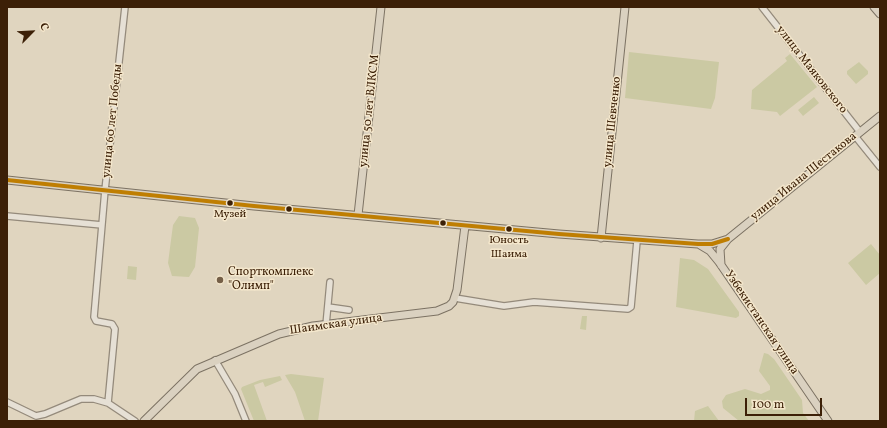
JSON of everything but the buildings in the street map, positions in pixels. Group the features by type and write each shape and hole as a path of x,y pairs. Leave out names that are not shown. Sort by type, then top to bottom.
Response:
{"main road":[{"name":"улица 50 лет ВЛКСМ","path":"358,216 381,7"},
{"name":"улица Шевченко","path":"601,238 625,7"},
{"path":"874,7 880,14"},
{"name":"улица Ивана Шестакова","path":"728,239 880,116"},
{"path":"7,180 358,216 637,241 712,244 728,239"},
{"path":"455,298 465,226"},
{"path":"721,265 719,253 728,239"},
{"name":"Узбекистанская улица","path":"698,244 710,251 721,265 828,421"},
{"name":"Шаимская улица","path":"144,421 191,374 215,360 292,330 326,324 437,311 448,306 455,298"}],"street":[{"name":"улица 60 лет Победы","path":"108,403 115,329 112,324 96,321 94,317 105,190 125,7"},
{"name":"улица Маяковского","path":"762,7 858,134 880,167"},
{"path":"7,216 102,225"},
{"path":"455,298 504,306 534,302 628,309 631,307 637,241"},
{"path":"326,324 330,282"},
{"path":"328,307 349,310"},
{"path":"215,360 235,394 246,421"},
{"path":"7,402 31,415 36,416 45,414 81,399 94,398 108,403 135,421"}],"shaded area":[{"path":"629,52 719,62 715,98 711,109 625,98"},
{"path":"790,54 817,87 780,116 777,112 751,109 752,90 787,61 785,58"},
{"path":"859,62 868,71 868,74 856,84 847,74 847,71"},
{"path":"814,97 819,103 803,116 798,110"},
{"path":"179,216 195,218 199,228 195,267 189,277 172,276 168,263 173,225"},
{"path":"871,244 880,255 880,273 866,285 848,263"},
{"path":"680,258 694,260 708,269 739,312 739,316 736,318 676,307"},
{"path":"128,266 137,267 136,280 127,279"},
{"path":"582,316 587,316 586,330 580,329"},
{"path":"764,353 768,354 774,359 802,400 803,413 809,421 739,421 723,408 722,401 726,395 745,389 761,394 770,390 770,386 759,371"},
{"path":"291,374 324,378 318,421 305,421 295,392 285,375"},
{"path":"280,376 282,380 265,387 263,382 254,385 267,421 254,421 241,389 242,387 260,380"},
{"path":"708,406 719,421 694,421 695,411"}],"transit line":[{"path":"7,180 254,206 559,234 698,244 712,244 728,239"}],"place":[{"name":"Музей","path":"230,203"},
{"name":"Юность Шаима","path":"509,229"},
{"name":"Спорткомплекс \"Олимп\"","path":"220,280"}]}
